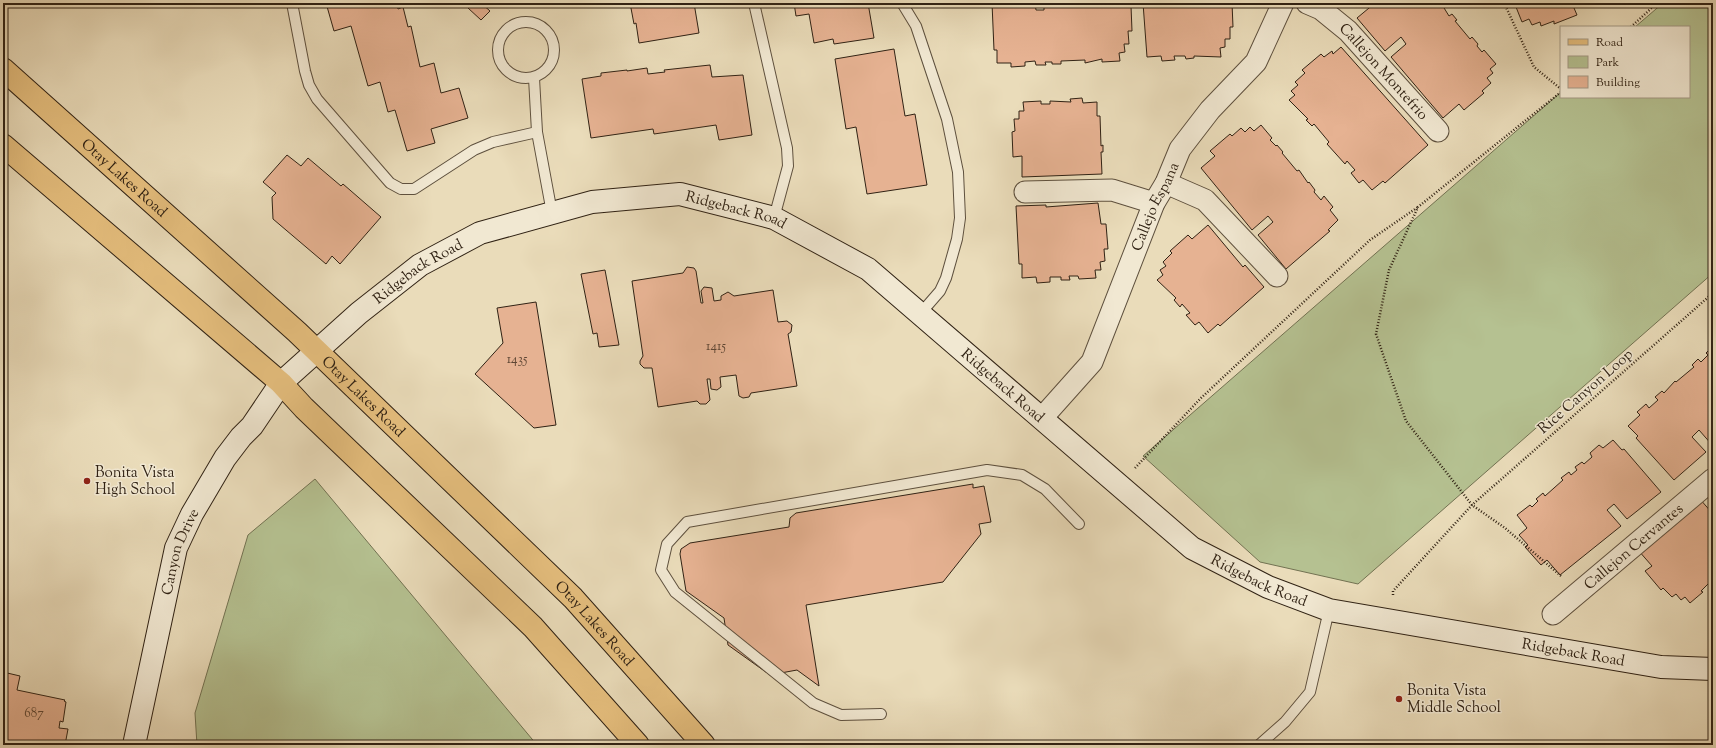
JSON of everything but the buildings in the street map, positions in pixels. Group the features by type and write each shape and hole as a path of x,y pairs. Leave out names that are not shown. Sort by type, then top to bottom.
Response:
{"main road":[{"name":"Otay Lakes Road","path":"3,69 316,351 573,598 704,745"},
{"path":"3,145 281,383 304,408 533,627 638,745"}],"street":[{"name":"Callejo Espana","path":"1042,418 1092,362 1154,203 1166,183 1180,149 1210,110 1256,62 1283,3"},
{"name":"Callejon Montefrio","path":"1307,3 1320,9 1348,31 1438,131"},
{"path":"1166,183 1205,200 1277,276"},
{"path":"1025,192 1112,190 1154,203"},
{"name":"Ridgeback Road","path":"281,383 359,313 420,265 480,233 592,202 680,194 774,218 868,269 1192,548 1268,587 1329,610 1661,667 1713,669"},
{"name":"Canyon Drive","path":"134,745 176,548 192,514 225,458 241,436 252,426 281,383"},
{"name":"Callejon Cervantes","path":"1553,614 1713,479"}],"lane":[{"path":"292,3 309,84 317,99 390,183 401,189 414,189 474,150 493,142 537,132"},
{"path":"754,3 787,148 788,166 774,218"},
{"path":"902,3 916,26 942,105 954,149 958,172 960,218 957,239 946,278 940,291 920,314"},
{"path":"519,22 539,24 547,30 553,39 554,53 550,67 534,78 516,77 508,72 498,57 500,39 504,31 519,22"},
{"path":"534,78 537,132 552,213"},
{"path":"881,714 841,715 813,704 674,592 661,570 667,544 687,522 987,470 1022,475 1044,489 1079,524"},
{"path":"1259,745 1285,722 1310,692 1329,610"}],"path":[{"path":"1504,3 1534,67 1560,89"},
{"path":"1632,26 1657,3"},
{"path":"1119,486 1201,398 1364,246 1418,207 1560,91"},
{"path":"1418,207 1389,270 1376,334 1406,420 1472,505 1505,528 1579,593"},
{"name":"Rice Canyon Loop","path":"1390,620 1393,591 1472,505 1713,292"}],"green space":[{"path":"1663,3 1713,3 1713,273 1358,584 1260,562 1143,456 1560,93 1560,98 1690,98 1690,26 1636,26"},
{"path":"315,479 537,745 197,745 195,713 248,535"}],"place":[{"name":"Bonita Vista High School","path":"87,481"},
{"name":"Bonita Vista Middle School","path":"1399,699"}]}
